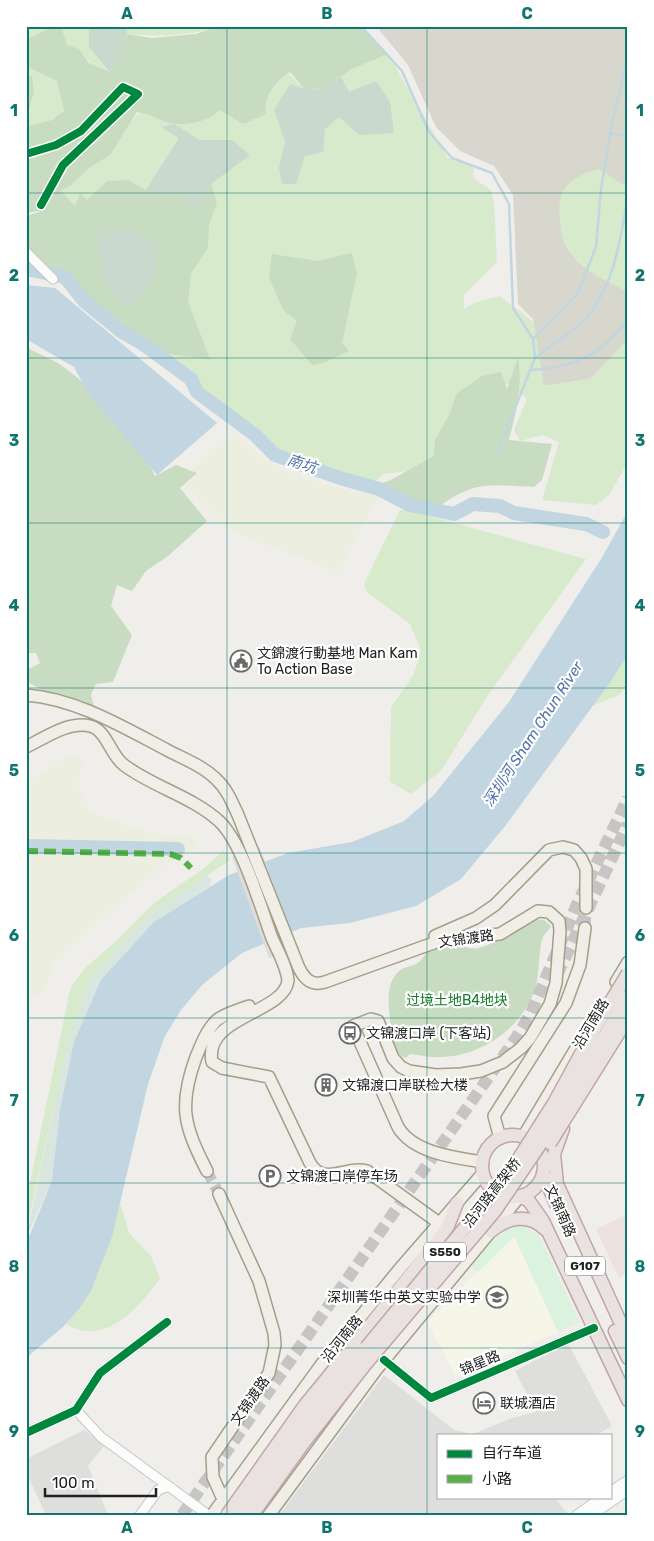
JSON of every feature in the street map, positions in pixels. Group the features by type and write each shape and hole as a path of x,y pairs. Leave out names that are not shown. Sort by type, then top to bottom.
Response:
{"highway":[{"name":"沿河路高架桥","path":"238,1515 324,1400 508,1174 554,1103 628,973"},
{"name":"沿河路高架桥","path":"252,1515 305,1441 358,1374 495,1211 546,1136 628,996"},
{"path":"495,1211 548,1146 628,1018"},
{"path":"570,1113 556,1144 555,1175 561,1194 628,1339"},
{"path":"541,1153 534,1143 523,1137 511,1135 500,1138 490,1145 483,1167 488,1184 499,1194 520,1196 532,1190 543,1173"},
{"name":"G107","path":"541,1153 544,1163 543,1173"},
{"name":"文锦南路","path":"543,1173 628,1358"},
{"name":"文锦南路","path":"520,1196 532,1204 551,1236 628,1400"},
{"path":"226,1515 305,1405 448,1226 457,1203"},
{"path":"491,1231 507,1221 526,1219 544,1228 551,1236"}],"main road":[{"path":"26,695 74,706 101,716 209,773 231,798 292,951"},
{"path":"26,747 59,730 81,725 92,726 101,732 116,759 125,767 185,799 220,821 238,850 288,977 285,991 277,999 244,1015 228,1028 213,1048 212,1062 222,1068 269,1077 310,1163 318,1172 332,1175 352,1170 367,1171 439,1223"},
{"name":"文锦渡路","path":"292,951 305,970 312,974 323,976 444,933 476,918 495,905 544,854 556,848 574,850 584,864 586,908"},
{"name":"文锦渡路","path":"292,951 305,978 311,983 320,984 442,940 500,934 538,911 548,912 557,918 560,931 556,983 550,1004 530,1038 503,1062 481,1071 461,1074 436,1075 409,1071 401,1067 393,1058 378,1021 370,1019 352,1026 398,1128 405,1137 438,1152 483,1167"},
{"path":"500,1138 494,1116 566,1003 580,965 585,928"},
{"path":"208,1171 193,1143 184,1110 184,1095 188,1077 198,1050 217,1021 264,1001 277,992 283,977 279,956"},
{"name":"沿河南路","path":"523,1137 628,962"},
{"name":"沿河南路","path":"541,1153 628,1008"},
{"name":"沿河南路","path":"210,1515 321,1365 457,1203 483,1167"},
{"name":"文锦渡路","path":"219,1194 259,1281 273,1328 275,1345 269,1373 212,1457 211,1471 222,1500 238,1515"},
{"path":"269,1515 384,1360 520,1196"}],"street":[{"path":"26,154 56,145 82,131 123,87 138,94 63,165 41,204"},
{"path":"26,252 53,279"},
{"path":"614,986 628,996"},
{"path":"26,1433 76,1410 100,1373 168,1322"},
{"name":"锦星路","path":"384,1360 431,1398 594,1328"},
{"path":"76,1410 96,1433 210,1515"},
{"path":"612,1491 628,1480"},
{"path":"140,1515 158,1490 169,1486"},
{"path":"147,1515 169,1486"},
{"path":"592,1515 628,1490"},
{"path":"577,1515 601,1498"}],"shaded area":[{"path":"376,26 628,26 628,341 590,379 543,386 533,319 518,304 513,195 494,166 460,151 436,127 408,65"},
{"path":"233,432 261,457 287,472 327,485 379,497 338,572 228,530 180,480"},
{"path":"73,754 84,762 77,786 90,812 149,833 197,839 198,847 190,853 184,851 135,889 55,960 46,988 27,1002 26,783"},
{"path":"206,876 212,879 209,887 154,922 52,1181 26,1238 68,1040 91,979 147,917"},
{"path":"628,1214 628,1273 619,1278 596,1229"},
{"name":"深圳菁华中英文实验中学","path":"514,1236 558,1332 456,1377 427,1322"},
{"path":"568,1343 612,1426 598,1434 473,1434 512,1418 536,1412 515,1371"},
{"path":"384,1375 454,1430 473,1434 437,1434 437,1498 555,1498 567,1513 564,1515 279,1515"},
{"path":"84,1430 104,1446 88,1466 108,1515 46,1515 26,1472 26,1459"}],"green space":[{"path":"26,26 54,26 26,40"},
{"path":"54,26 61,26 67,45 79,49 89,63 110,72 127,34 152,38 196,34 220,26 359,26 388,54 350,70 326,88 305,90 290,72 275,84 267,101 266,114 243,124 220,110 205,120 181,124 166,122 137,112 110,155 90,167 70,186 60,190 75,206 80,193 87,200 107,181 128,180 145,190 186,193 193,214 211,184 217,203 209,225 208,248 191,273 188,302 210,359 157,353 112,324 65,277 26,269 26,216 45,210 26,213 26,127 52,120 64,111 57,81 28,67 26,40"},
{"path":"61,26 222,26 175,35 127,34 110,72 91,64 81,52 67,45"},
{"path":"89,26 126,26 127,34 110,72 89,47"},
{"path":"388,54 448,158 474,166 473,178 491,190 494,203 497,262 464,295 464,309 474,303 499,296 534,323 544,386 590,379 628,339 628,462 609,495 596,505 542,500 559,442 542,435 520,441 514,430 527,399 510,384 466,386 481,423 443,460 425,469 384,474 369,486 275,455 260,439 197,392 191,379 160,355 209,356 188,313 185,277 210,192 190,214 78,209 55,189 106,153 144,106 222,104 266,114 266,102 271,91 283,76 288,73 305,90 326,88 350,70"},
{"path":"26,55 31,68 57,81 64,111 56,121 26,127 34,92 26,77"},
{"path":"26,75 32,76 34,92 26,122"},
{"path":"341,77 349,92 376,81 390,102 394,133 359,135 339,117 325,129 323,152 305,156 296,184 282,184 279,168 285,141 274,110 290,84 305,89 317,90 328,86"},
{"path":"174,124 200,140 232,140 250,155 211,184 193,214 186,193 145,191 179,138 161,127"},
{"path":"599,169 628,188 628,292 595,275 580,264 568,250 562,235 559,209 563,192 573,180"},
{"path":"126,229 158,244 155,271 142,298 123,308 104,278 97,236"},
{"path":"352,253 357,273 342,343 349,351 324,363 312,365 290,339 297,321 283,310 269,277 272,254 318,261"},
{"path":"26,347 60,364 104,403 138,446 155,476 176,465 197,473 180,488 207,521 168,556 146,571 132,591 117,585 111,606 132,635 113,682 96,684 91,695 98,723 26,681 26,671 40,663 36,653 26,653"},
{"path":"518,358 519,390 509,440 552,444 542,480 534,487 495,485 474,488 440,506 376,492 376,484 389,481 434,456 435,440 450,413 456,394 482,376 501,372 507,389"},
{"path":"400,510 407,510 586,559 488,695 441,771 411,794 390,782 391,707 414,674 421,651 410,624 367,592 364,584"},
{"path":"628,654 628,685 619,695 592,706"},
{"path":"222,851 227,853 230,860 147,917 92,978 68,1042 26,1232 26,1202 70,990 85,969 120,938 154,903 201,870"},
{"name":"过境土地B4地块","path":"532,919 544,920 551,926 542,940 536,985 530,1000 512,1026 487,1045 457,1055 433,1057 410,1054 406,1058 398,1054 393,1041 389,1004 390,988 396,974 402,969 417,963 435,944 449,942 475,949 479,948 500,939"},
{"path":"120,1202 129,1233 151,1256 160,1279 142,1302 119,1321 107,1328 94,1331 80,1330 66,1324 86,1296 101,1266"},
{"path":"523,1223 539,1236 580,1322 558,1332 514,1236 478,1272 469,1263 502,1229"}],"water":[{"path":"26,285 55,288 217,423 157,475 88,393 74,367 26,339"},
{"name":"深圳河 Sham Chun River","path":"628,511 628,654 611,681 506,825 461,879 416,906 350,923 301,928 242,953 202,985 181,1010 165,1036 148,1084 112,1237 91,1291 79,1309 63,1327 26,1358 26,1244 52,1181 60,1110 74,1042 101,980 154,922 229,875 288,853 352,842 404,821 433,796 509,702 601,559"}],"pier":[{"path":"259,846 298,949 269,958 232,857"}],"waterway":[{"path":"361,26 402,71 429,132 452,158 492,173 509,204 513,308 533,339 535,358 498,451"},
{"path":"533,339 578,293 596,247 601,189 611,128 628,55"},
{"path":"610,133 628,136"},
{"path":"535,358 578,326 600,298 614,266 628,196"},
{"name":"南坑","path":"26,269 65,277 84,301 122,332 143,344 191,379 197,392 255,435 275,455 343,479 379,489 410,505 454,514 473,504 500,506 514,513 586,524 603,532"},
{"path":"530,370 561,366 586,357 597,351 607,342 628,319"},
{"path":"26,846 178,849"}],"tunnel":[{"path":"182,1515 516,1038 530,1015 578,902 628,798"},
{"path":"557,975 628,824"},
{"path":"585,928 586,908"},
{"path":"207,1171 219,1194"}],"marked path":[{"path":"26,851 170,854 181,858 191,868"}],"cycle path":[{"path":"26,154 56,145 81,131 123,87 138,94 63,165 41,205"},
{"path":"26,1433 76,1410 100,1373 167,1322"},
{"path":"384,1360 431,1398 594,1328"}],"place":[{"name":"文錦渡行動基地 Man Kam To Action Base","path":"241,661"},
{"name":"文锦渡口岸 (下客站)","path":"350,1033"},
{"name":"文锦渡口岸联检大楼","path":"326,1085"},
{"name":"文锦渡口岸停车场","path":"270,1176"},
{"name":"深圳菁华中英文实验中学","path":"497,1297"},
{"name":"联城酒店","path":"484,1403"}]}
